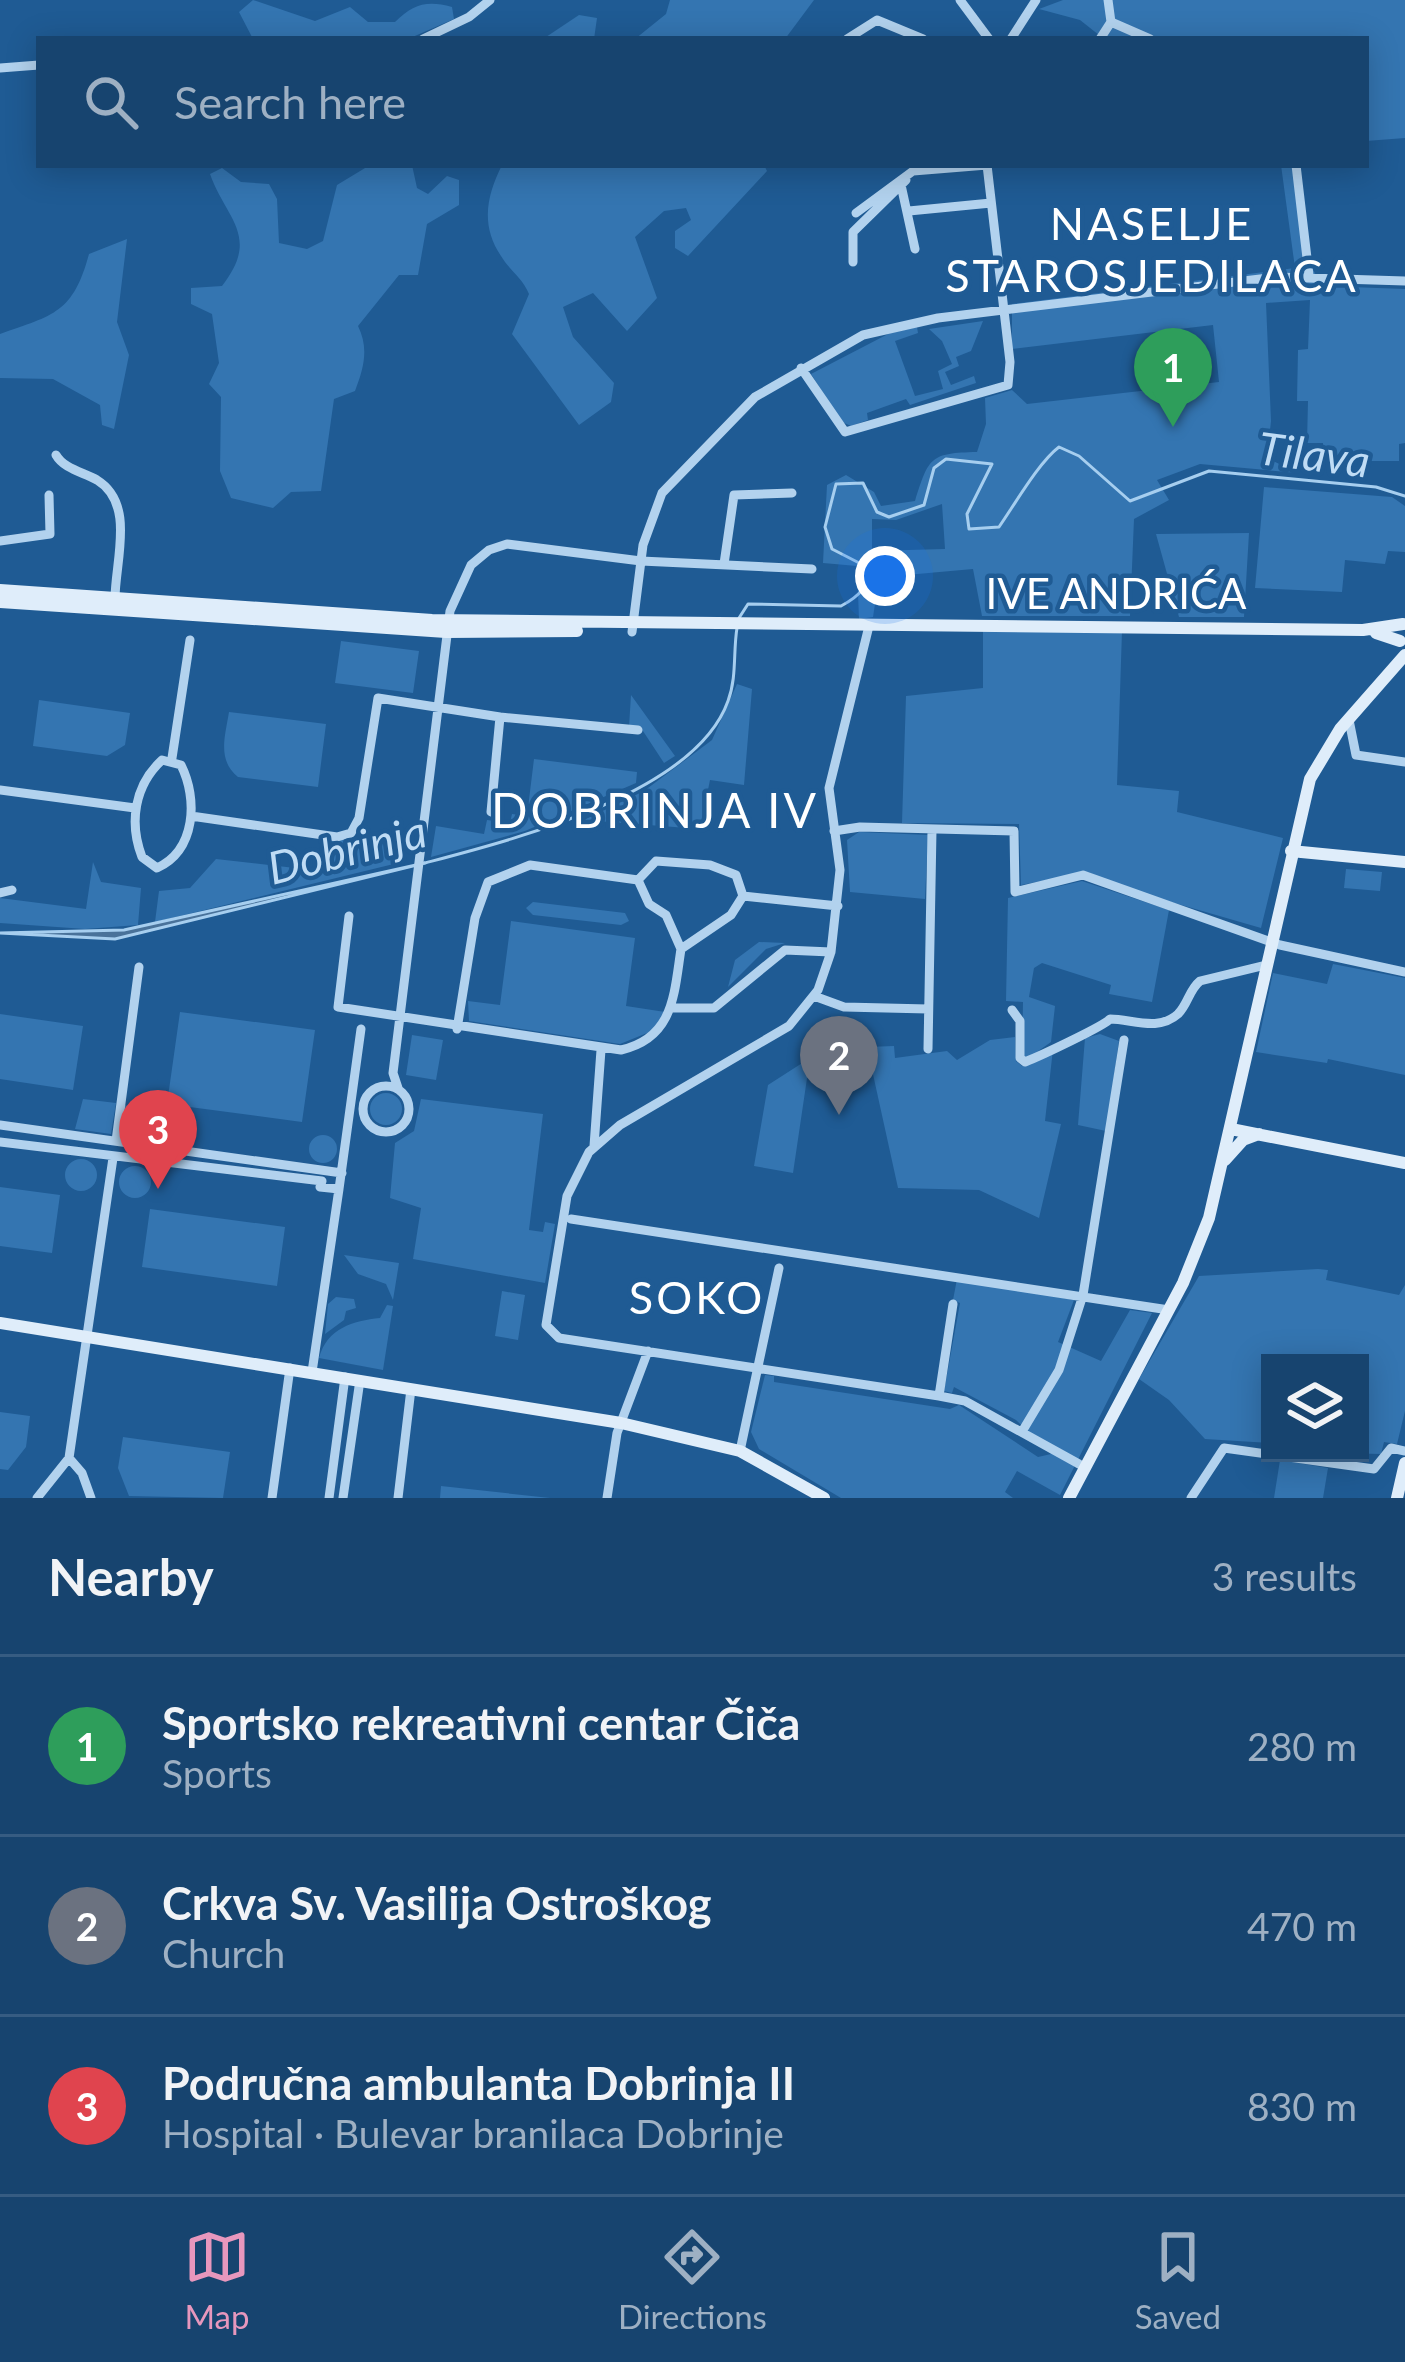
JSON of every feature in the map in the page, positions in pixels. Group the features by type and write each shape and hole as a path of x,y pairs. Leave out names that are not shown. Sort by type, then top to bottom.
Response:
{"main road":[{"path":"0,590 447,626"},
{"path":"0,602 447,626"},
{"path":"1069,1498 1198,1249 1224,1161 1270,940 1310,779 1403,646 1404,623"},
{"name":"IVE ANDRIĆA","path":"447,626 1363,630 1404,623"},
{"name":"IVE ANDRIĆA","path":"1363,630 1403,646"},
{"path":"1291,851 1405,862"},
{"path":"1232,1123 1405,1162"},
{"path":"1224,1161 1244,1140 1264,1132"},
{"path":"0,1323 621,1423 740,1450 824,1498"},
{"path":"1397,1498 1405,1463"}],"street":[{"path":"429,36 469,17 490,0"},
{"path":"960,0 987,36"},
{"path":"1014,36 1036,0"},
{"path":"1102,36 1111,22 1108,0"},
{"path":"852,36 877,20 916,36"},
{"path":"1111,22 1143,36"},
{"path":"0,68 36,64"},
{"path":"853,262 854,232 918,168"},
{"path":"856,214 918,168"},
{"path":"802,368 845,432 1003,389 1010,378 987,168"},
{"path":"1296,168 1309,275"},
{"path":"902,185 915,249"},
{"path":"909,211 991,203"},
{"path":"632,628 641,562 662,493 755,397 880,329 1309,275 1405,281"},
{"path":"56,455 61,464 109,488 119,507 115,599"},
{"path":"724,564 734,495 792,493"},
{"path":"0,542 50,534 49,495"},
{"path":"350,1132 374,1128 389,1132 405,1123 409,1105 393,1073 436,708 447,626 460,579 478,557 498,546 641,562 812,569"},
{"path":"869,626 832,771 838,906 831,952 814,996 789,1026 620,1125 594,1146 567,1196 547,1330 560,1338 965,1401 1079,1464"},
{"path":"172,758 154,768 135,808 139,850 157,868 178,850 191,816 188,779 172,758 190,640"},
{"path":"191,816 326,836 351,833 358,818 378,698 500,717 638,730"},
{"path":"491,812 500,717"},
{"path":"1348,720 1356,755 1405,762"},
{"path":"0,790 135,808"},
{"path":"928,1049 932,830"},
{"path":"834,831 1014,831 1015,892 1083,875 1338,962 1405,972"},
{"path":"638,880 656,860 710,865 736,874 743,896 731,915 681,950"},
{"path":"457,1029 475,918 488,881 530,865 638,880"},
{"path":"349,916 338,1007 601,1050 645,1042 672,1008 681,950 666,915 652,908 638,880"},
{"path":"743,896 838,906"},
{"path":"672,1008 714,1008 785,950 831,952"},
{"path":"1012,1010 1020,1021 1019,1052 1025,1062 1064,1040 1100,1030 1112,1018 1147,1024 1166,1020 1179,1012 1200,981 1267,965"},
{"path":"116,1141 139,967"},
{"path":"814,996 844,1007 928,1009"},
{"path":"312,1372 350,1132 361,1028"},
{"path":"1023,1430 1059,1370 1083,1294 1124,1040"},
{"path":"594,1146 601,1050"},
{"path":"350,1132 364,1113 368,1095 384,1086 393,1073"},
{"path":"384,1086 398,1088"},
{"path":"364,1113 374,1128"},
{"path":"0,1125 342,1172"},
{"path":"0,1142 309,1180 339,1189"},
{"path":"37,1498 69,1458 113,1157"},
{"path":"572,1219 1169,1310"},
{"path":"740,1450 779,1268"},
{"path":"939,1396 953,1304"},
{"path":"607,1498 621,1423 649,1352"},
{"path":"272,1498 290,1368"},
{"path":"329,1498 345,1377"},
{"path":"343,1498 361,1380"},
{"path":"398,1498 411,1389"},
{"path":"1191,1498 1224,1448 1374,1469 1391,1448 1405,1450"},
{"path":"69,1458 82,1473 91,1498"}],"shaded area":[{"path":"253,0 315,21 350,7 368,22 395,22 414,7 435,4 452,7 454,19 415,36 251,36 239,12"},
{"path":"670,0 814,0 787,36 639,36 666,14"},
{"path":"1063,0 1405,0 1405,138 1369,141 1369,36 1100,36 1080,20 1039,9"},
{"path":"579,15 597,18 594,36 548,36"},
{"path":"222,168 241,182 269,184 277,199 279,243 307,249 323,241 337,185 365,168 413,168 417,188 428,194 447,176 459,180 459,205 427,224 418,275 399,275 358,326 363,366 355,391 334,399 321,491 291,492 273,508 231,498 220,471 221,397 209,384 219,363 212,314 191,304 191,288 222,286 239,254 237,228 210,174"},
{"path":"501,168 767,171 688,256 675,248 675,231 691,220 686,208 664,211 635,237 657,298 627,331 593,293 563,307 573,337 614,383 611,402 579,425 512,334 529,294 490,233 493,188"},
{"path":"1281,168 1299,168 1311,266 1322,286 1405,289 1405,443 1399,444 1399,461 1323,461 1323,443 1307,443 1308,401 1297,401 1298,350 1308,349 1310,300 1266,303 1271,421 1267,458 1298,473 1200,464 1157,480 1169,500 1134,519 1130,616 982,616 973,569 895,576 895,586 876,597 873,617 859,619 857,566 823,563 827,485 846,475 874,492 881,506 915,501 934,460 977,452 986,424 985,398 1012,390 1027,404 1219,382 1213,325 1012,349 1012,304 1295,268","holes":["942,504 945,549 872,551 872,519 896,520"]},
{"path":"127,239 117,322 129,355 114,429 102,425 100,405 53,379 0,378 0,334 59,309 76,289 89,254"},
{"path":"983,321 971,351 956,357 959,366 945,372 951,385 974,376 976,383 910,405 906,399 867,413 868,420 851,426 842,422 811,374 890,333 917,327 918,333 895,341 915,396 943,389 938,371 952,364 942,341 929,329"},
{"path":"1264,487 1392,497 1405,506 1405,552 1388,551 1385,564 1345,560 1342,592 1255,588"},
{"path":"1249,533 1244,617 1179,617 1156,534"},
{"path":"983,631 1122,631 1117,785 1179,791 1177,812 1283,838 1261,928 1126,889 1088,872 1021,885 1019,824 902,823 906,696 983,688"},
{"path":"341,641 419,651 413,693 335,683"},
{"path":"737,684 752,689 744,785 710,780 700,829 584,820 644,791 712,740"},
{"path":"631,695 675,756 664,763 641,728 629,727"},
{"path":"39,700 130,713 125,745 107,756 33,746"},
{"path":"229,712 326,724 318,787 238,777 225,756"},
{"path":"534,759 637,772 636,783 525,831 431,857 436,826 484,834 487,820 510,823 512,814 527,816"},
{"path":"859,832 928,835 925,899 850,892 847,840"},
{"path":"358,838 404,847 402,862 155,922 159,891 190,888 216,859 321,871 326,842"},
{"path":"93,862 101,882 141,888 138,925 85,929 0,923 0,898 86,909"},
{"name":"Dobrinja","path":"425,863 115,939 0,933 124,930"},
{"path":"1346,869 1382,872 1380,891 1344,888"},
{"path":"1082,881 1169,910 1152,1002 1109,994 1111,985 1042,963 1034,968 1029,997 1055,1006 1051,1042 1027,1059 1022,1056 1023,1002 1006,1001 1008,898"},
{"path":"533,902 625,913 629,921 621,925 533,915 526,908"},
{"path":"511,921 635,938 626,1006 665,1012 652,1031 620,1044 469,1021 468,1001 500,1005"},
{"path":"759,942 785,943 766,949 728,987 735,960"},
{"path":"1333,964 1405,978 1405,1075 1328,1059 1327,1063 1256,1052 1273,973 1327,984"},
{"path":"180,1012 315,1030 302,1122 167,1104"},
{"path":"0,1014 83,1026 73,1090 0,1079"},
{"path":"1100,1034 1119,1041 1106,1131 1078,1125 1085,1038"},
{"path":"412,1035 443,1040 436,1080 406,1075"},
{"path":"1015,1037 1016,1061 1022,1066 1053,1049 1045,1121 1061,1124 1039,1218 979,1190 898,1188 867,1047 894,1046 895,1058 947,1051 957,1060 990,1040"},
{"path":"810,1058 793,1173 754,1166 768,1085"},
{"path":"386,1093 398,1097 402,1109 398,1121 386,1125 374,1121 370,1109 374,1097"},
{"path":"83,1099 116,1103 111,1134 75,1129"},
{"path":"421,1099 543,1114 529,1230 543,1232 545,1222 555,1224 545,1283 413,1259 421,1208 390,1198 395,1143 414,1131"},
{"path":"124,1105 157,1112 154,1139 120,1134"},
{"path":"323,1135 333,1139 337,1149 333,1159 323,1163 313,1159 309,1149 313,1139"},
{"path":"81,1159 92,1164 97,1175 92,1186 81,1191 70,1186 65,1175 70,1164"},
{"path":"135,1166 146,1171 151,1182 146,1193 135,1198 124,1193 119,1182 124,1171"},
{"path":"0,1187 60,1195 52,1253 0,1246"},
{"path":"150,1209 285,1227 277,1286 142,1267"},
{"path":"344,1255 399,1263 393,1300 386,1284 358,1274"},
{"path":"1318,1269 1328,1270 1326,1280 1399,1295 1405,1285 1405,1411 1397,1444 1384,1442 1381,1454 1369,1454 1369,1354 1261,1354 1261,1442 1205,1439 1169,1400 1139,1379 1199,1276"},
{"path":"957,1279 1074,1300 1058,1342 1101,1361 1130,1310 1152,1313 1060,1495 1017,1471 1005,1492 1013,1498 841,1498 759,1449 751,1432 765,1375 774,1376 774,1382 950,1409 959,1405 1038,1457 1051,1454 1016,1420 954,1387 952,1393 944,1391 960,1303 953,1300"},
{"path":"502,1291 525,1295 518,1340 495,1336"},
{"path":"336,1297 354,1299 356,1308 346,1311 344,1320 325,1334 328,1304"},
{"path":"387,1305 393,1306 383,1370 319,1358 335,1333 380,1318"},
{"path":"0,1412 30,1416 26,1447 8,1470 0,1469"},
{"path":"123,1437 230,1452 223,1498 129,1496 118,1468"},
{"path":"1280,1462 1328,1468 1323,1498 1274,1498"},
{"path":"441,1486 550,1498 440,1498"}],"waterway":[{"name":"Dobrinja","path":"739,618 748,604 841,606 853,599 865,586 867,567 832,549 825,527 836,484 863,483 877,512 889,517 924,505 934,468 946,459 992,464 967,514 969,529 999,527 1059,447 1079,456 1130,501 1209,471 1376,487 1405,496"},
{"name":"Dobrinja","path":"425,863 597,808 679,762 709,734 728,701 737,628"}],"place":[{"name":"Sportsko rekreativni centar Čiča","path":"1173,427"},
{"name":"Crkva Sv. Vasilija Ostroškog","path":"839,1115"},
{"name":"Područna ambulanta Dobrinja II","path":"158,1189"}],"district":[{"name":"NASELJE STAROSJEDILACA","path":"1152,250"},
{"name":"DOBRINJA IV","path":"655,811"},
{"name":"SOKO","path":"697,1298"}],"water label":[{"name":"Tilava","path":"1314,455"}]}
